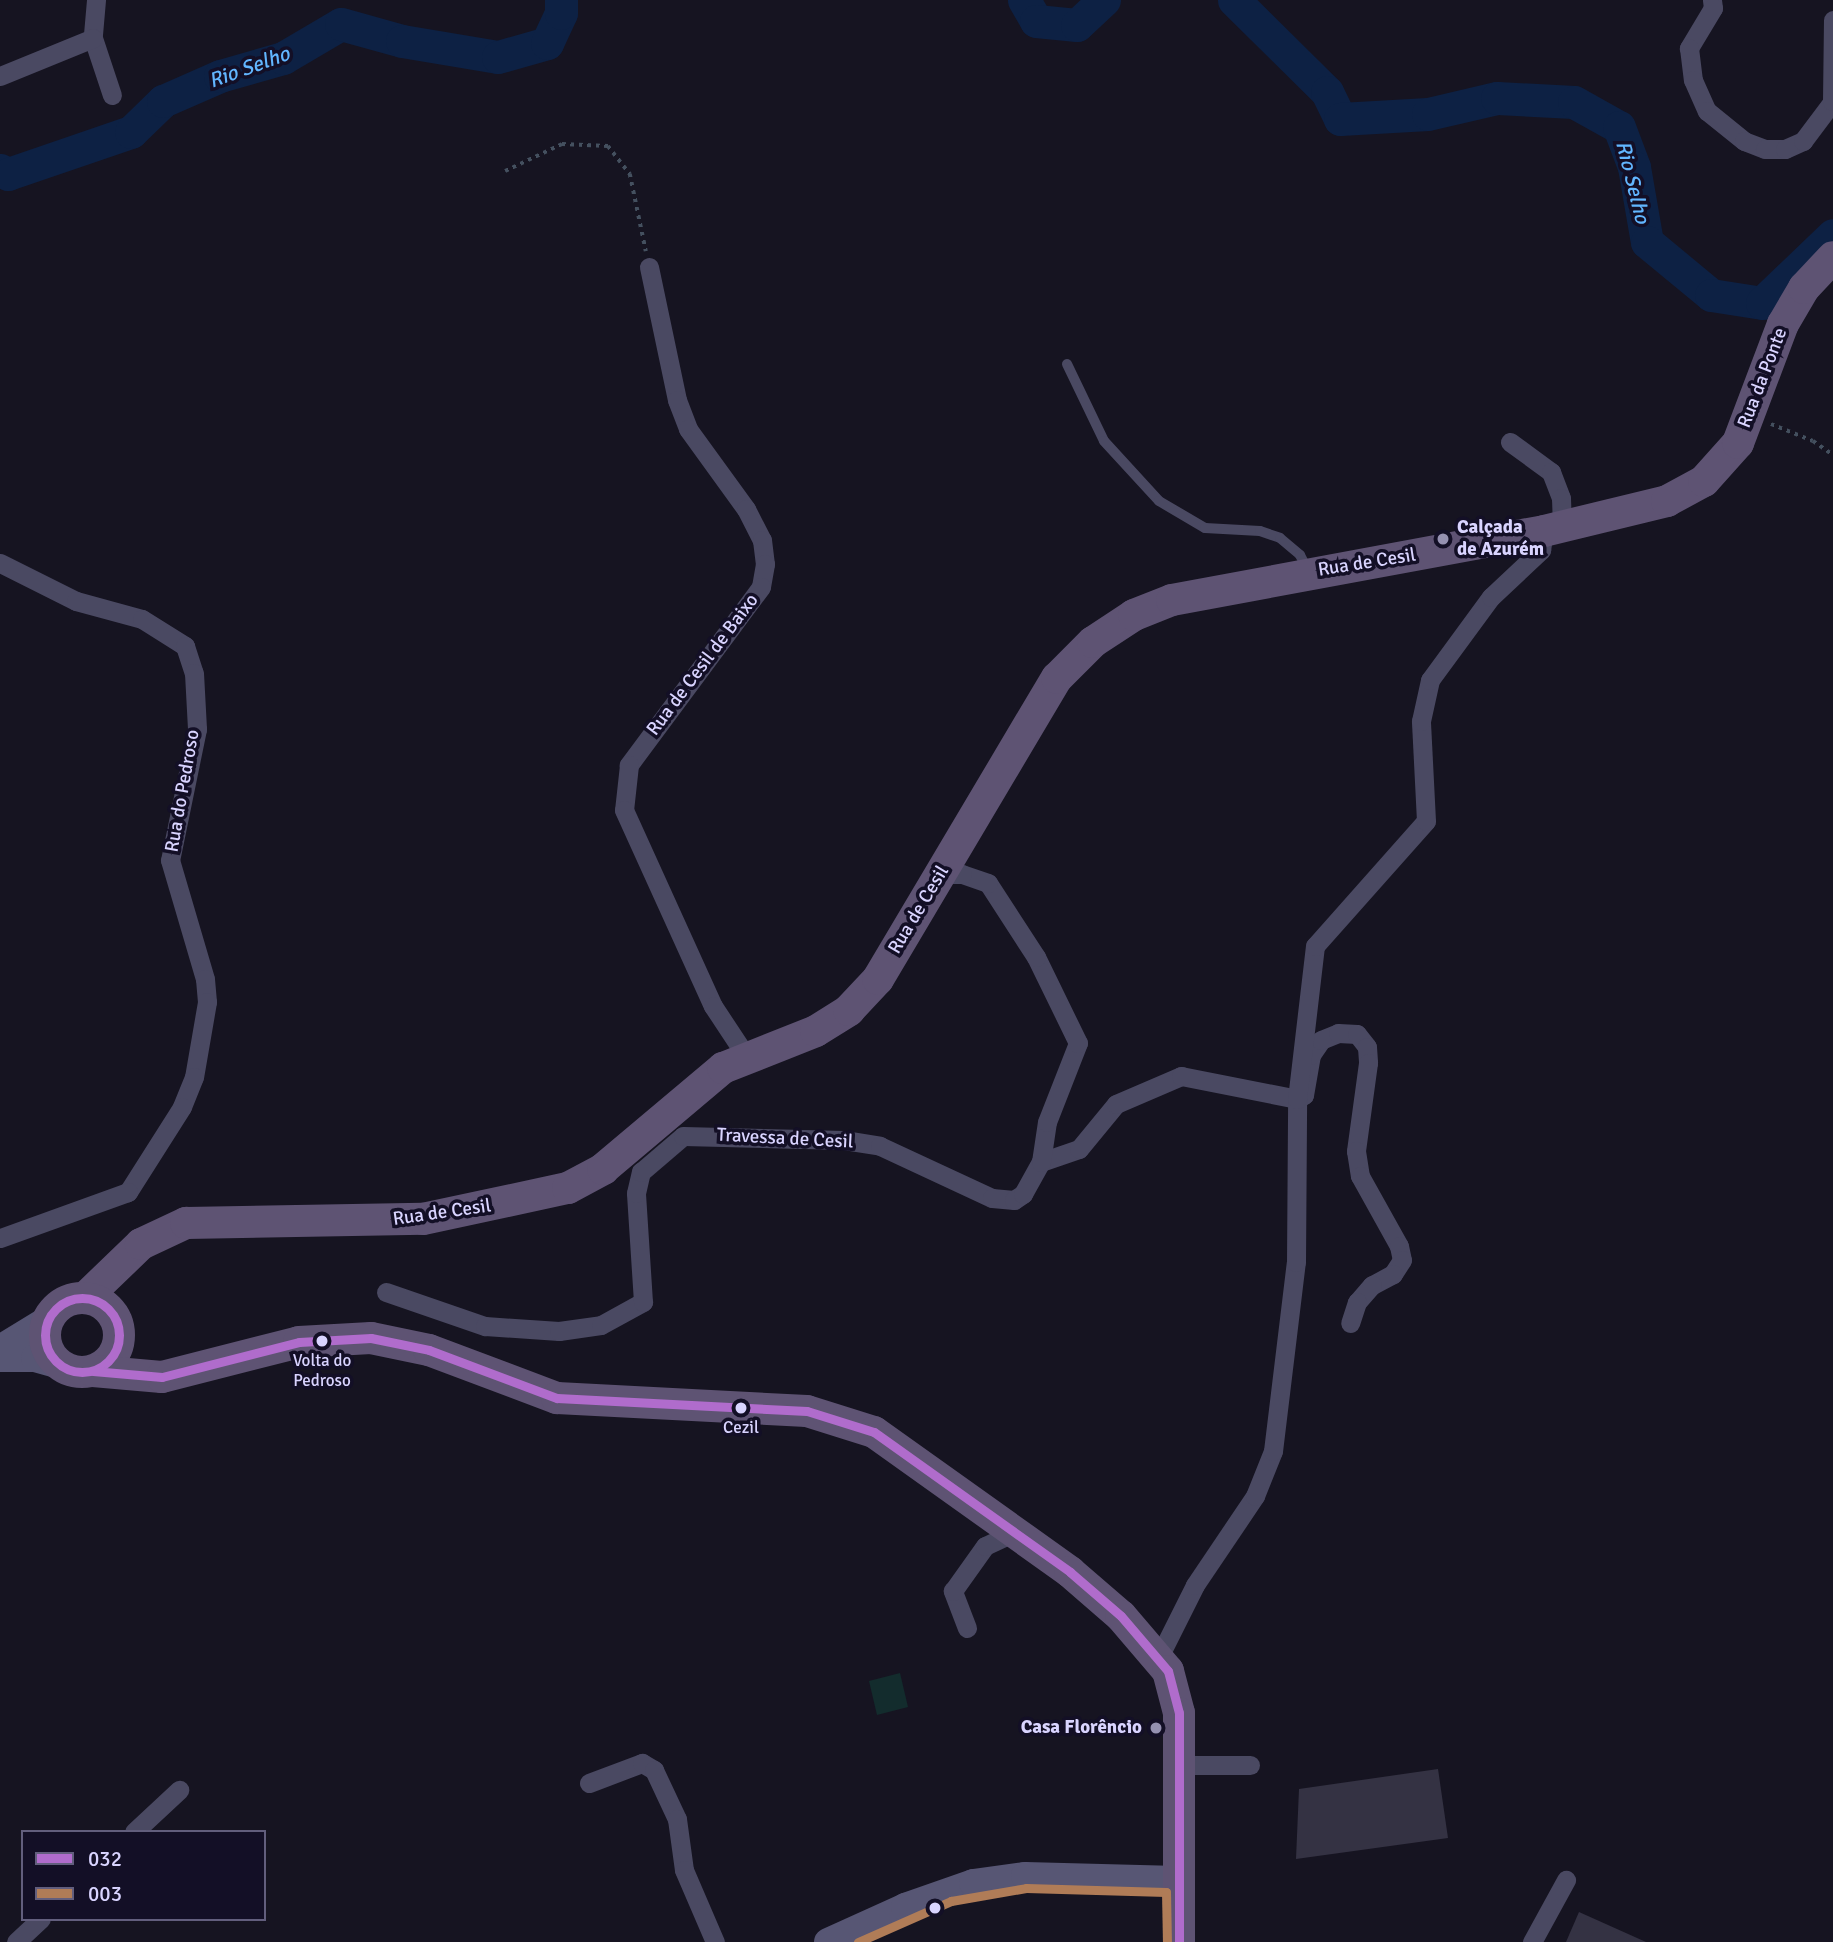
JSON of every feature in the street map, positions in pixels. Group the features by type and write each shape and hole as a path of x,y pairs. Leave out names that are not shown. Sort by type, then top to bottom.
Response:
{"main road":[{"name":"Rua da Ponte","path":"1648,508 1704,481 1738,443 1783,324 1804,288 1833,257"},
{"name":"Rua de Cesil","path":"86,1297 141,1244 186,1223 423,1220 568,1188 677,1125 723,1068 746,1056 816,1031 849,1010 878,979 1057,678 1093,642 1134,615 1171,600 1309,572 1553,529 1648,508"},
{"path":"93,1371 112,1358 119,1331 120,1298 141,1244"},
{"path":"181,1373 154,1366 119,1331 107,1306 86,1297 64,1302 48,1319 47,1348 60,1365 93,1371 162,1377 181,1373 299,1342 371,1338 429,1350 557,1398 822,1413 856,1423 898,1446 1103,1600 1159,1657 1178,1698 1179,1942"}],"street":[{"path":"96,0 93,38 112,95"},
{"path":"1712,0 1713,8 1689,48 1693,80 1707,111 1744,141 1765,149 1785,149 1803,141 1833,101 1833,20"},
{"path":"0,76 93,38"},
{"name":"Rua de Cesil de Baixo","path":"649,267 684,420 746,509 762,540 765,564 761,587 629,765 624,810 713,1006 746,1056"},
{"path":"1159,1657 1195,1585 1260,1486 1273,1451 1296,1262 1297,1100 1315,946 1426,821 1421,721 1430,680 1491,597 1541,550 1553,529 1561,498 1551,472 1510,442"},
{"name":"Rua do Pedroso","path":"0,564 76,601 142,619 186,646 194,673 197,729 170,860 205,979 207,1002 194,1077 182,1107 128,1192 0,1238"},
{"name":"Travessa de Cesil","path":"677,1125 844,1140 880,1146 992,1198 1014,1200 1023,1194 1041,1161 1047,1122 1078,1044 1036,957 988,883 962,874 940,874"},
{"path":"1041,1161 1079,1149 1116,1104 1181,1076 1297,1100 1304,1095 1311,1055 1321,1040 1338,1034 1357,1034 1367,1047 1368,1063 1356,1151 1360,1175 1399,1246 1402,1260 1393,1274 1373,1285 1357,1302 1350,1323"},
{"path":"386,1292 485,1326 559,1331 601,1325 643,1302 636,1193 641,1171 677,1125"},
{"path":"0,1349 48,1319"},
{"path":"0,1358 35,1358 60,1365"},
{"path":"967,1628 953,1591 985,1546 1015,1532"},
{"path":"589,1783 642,1763 654,1770 677,1819 684,1871 715,1942"},
{"path":"1180,1765 1250,1765"},
{"path":"136,1830 179,1790"},
{"path":"828,1942 915,1902 973,1883 1025,1876 1178,1880"},
{"path":"1532,1942 1566,1880"},
{"path":"16,1942 39,1921"}],"lane":[{"path":"1067,364 1104,441 1158,501 1205,528 1260,531 1280,538 1300,555 1309,572"}],"path":[{"path":"505,171 562,144 608,146 630,174 649,267"},
{"path":"1749,417 1813,441 1833,455"}],"green space":[{"path":"900,1673 908,1707 877,1715 869,1681"}],"building":[{"path":"1438,1769 1448,1838 1296,1859 1299,1789"},
{"path":"1579,1912 1646,1942 1566,1942"}],"waterway":[{"name":"Rio Selho","path":"0,170 8,174 131,132 163,101 220,76 283,58 341,24 402,41 498,57 547,43 561,13 561,0"},
{"name":"Rio Selho","path":"1024,0 1036,21 1077,25 1104,0"},
{"name":"Rio Selho","path":"1234,0 1327,92 1340,119 1428,114 1497,98 1574,102 1619,127 1634,167 1647,242 1711,295 1762,303 1833,235"}],"transit line":[{"name":"032","path":"75,1298 89,1298 103,1304 113,1314 119,1335 113,1356 103,1366 89,1372 75,1372 61,1366 51,1356 45,1342 45,1328 51,1314 61,1304 75,1298"},
{"name":"032","path":"93,1371 162,1377 299,1342 371,1338 429,1350 557,1398 807,1411 874,1432 1070,1572 1121,1616 1168,1671 1179,1713 1179,1942"},
{"name":"003","path":"858,1942 951,1901 1026,1888 1166,1892 1167,1942"}],"place":[{"name":"Calçada de Azurém","path":"1443,539"},
{"name":"Volta do Pedroso","path":"322,1341"},
{"name":"Cezil","path":"741,1408"},
{"name":"Casa Florêncio","path":"1156,1728"}]}
